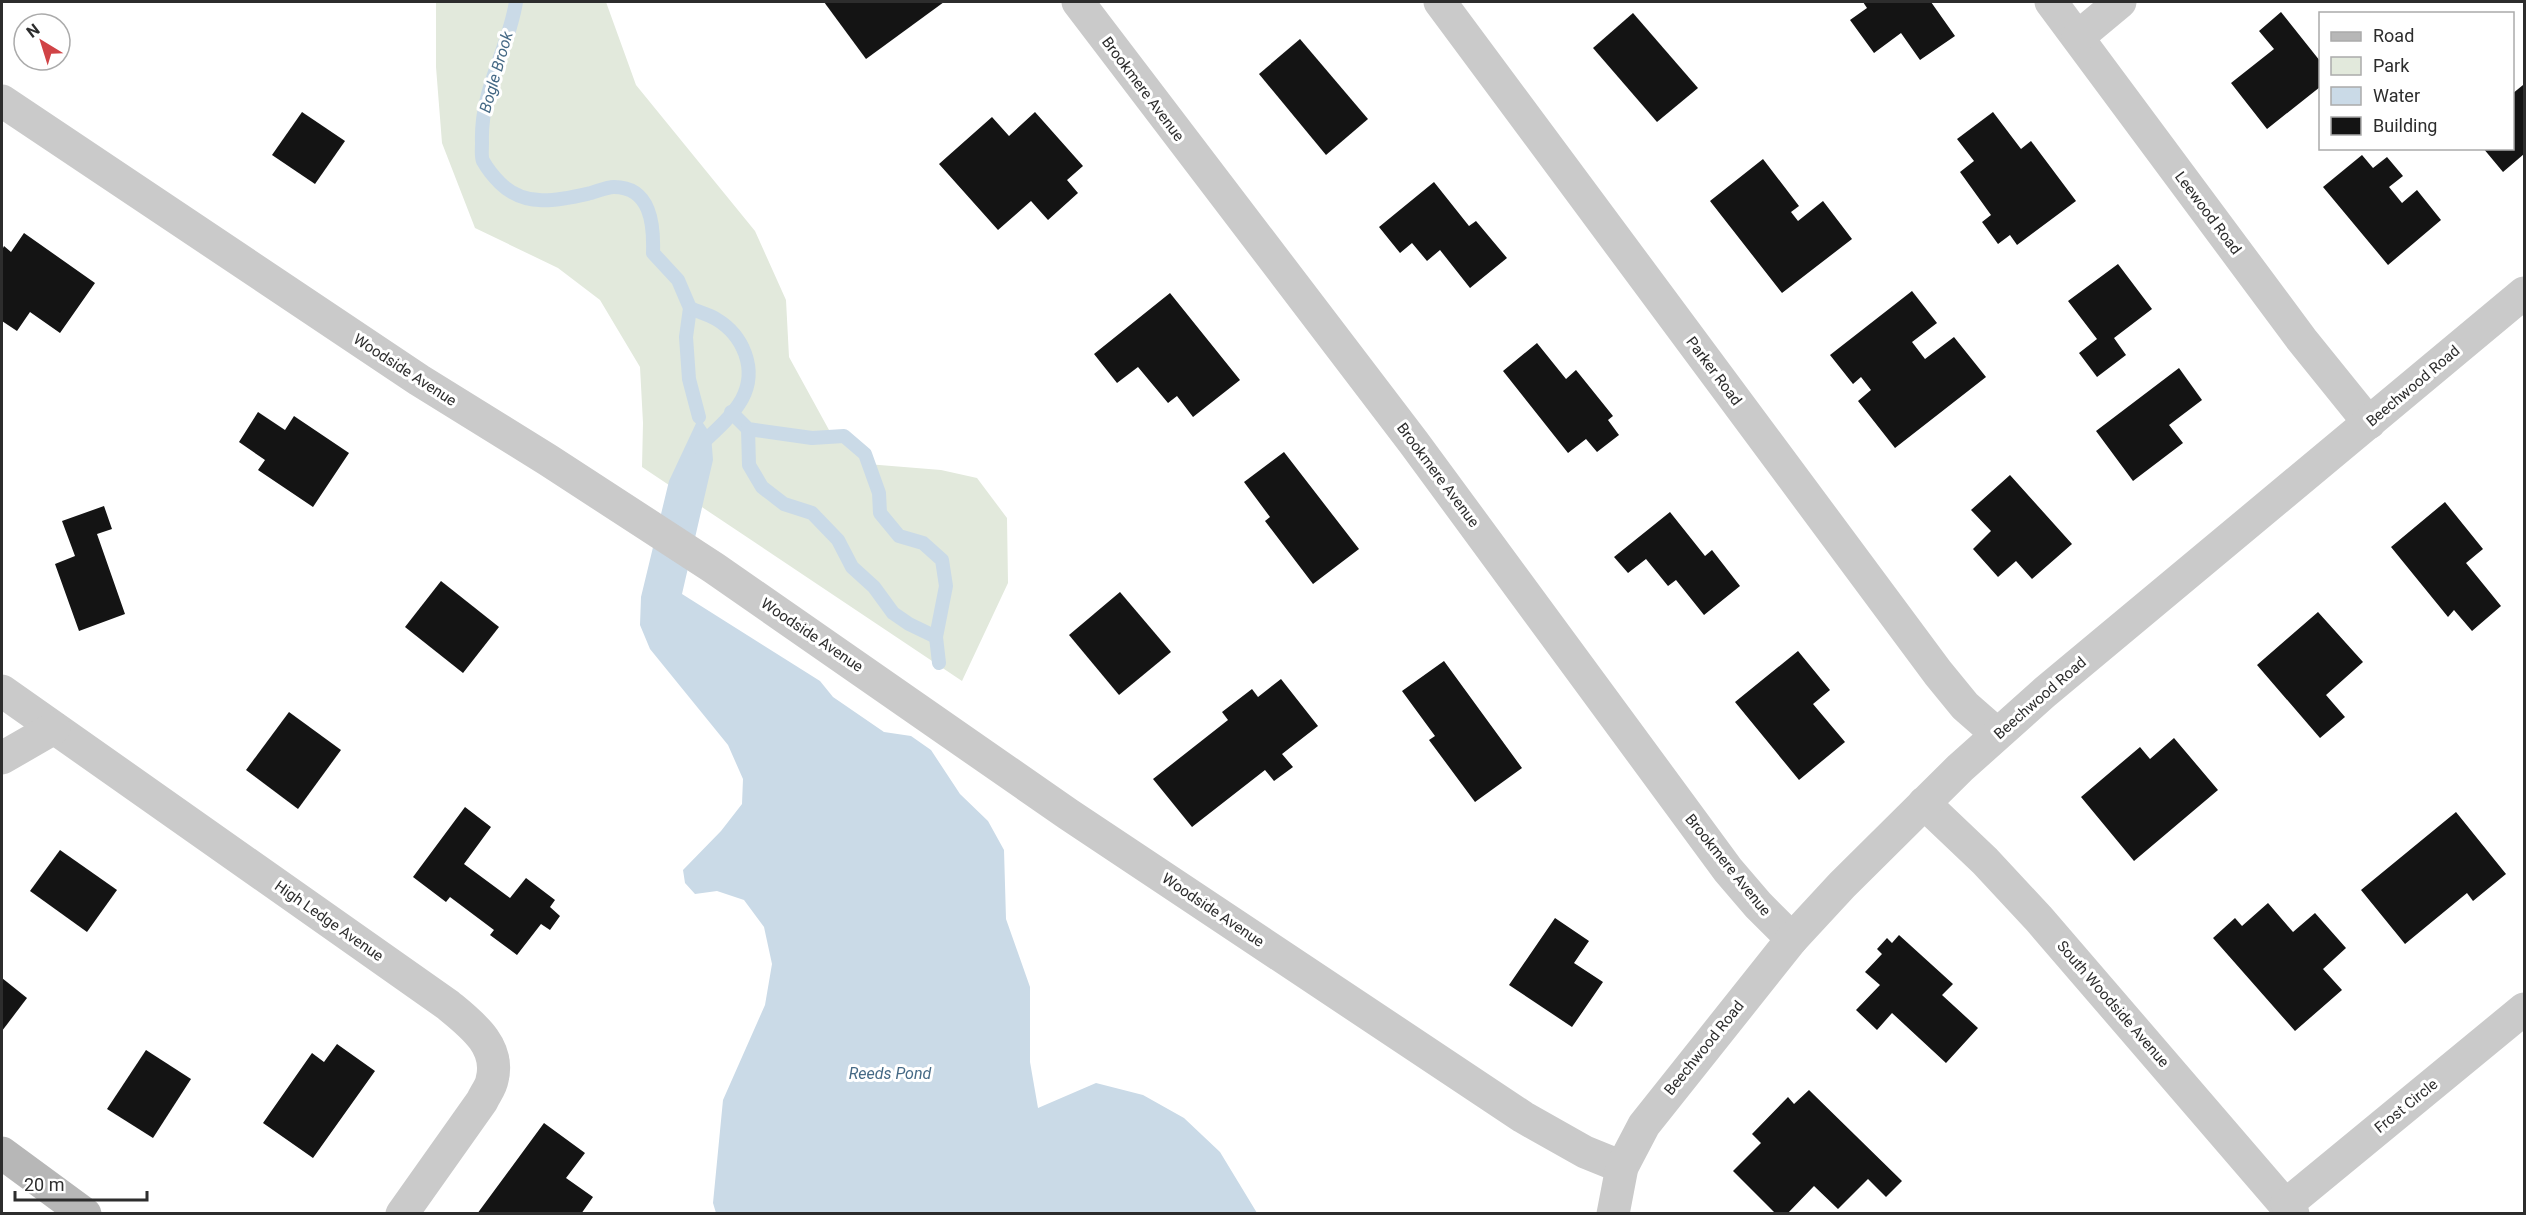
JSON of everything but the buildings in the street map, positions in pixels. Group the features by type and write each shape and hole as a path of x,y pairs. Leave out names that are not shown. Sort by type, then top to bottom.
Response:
{"street":[{"name":"Parker Road","path":"1440,2 1938,673 1965,706 1997,734"},
{"name":"Leewood Road","path":"2051,2 2302,340 2369,423"},
{"path":"2078,37 2120,2"},
{"name":"Brookmere Avenue","path":"1090,4 1728,870 1758,905 1792,939"},
{"name":"Woodside Avenue","path":"2,101 409,374 548,460 714,568 1068,814 1523,1117 1585,1152 1622,1167"},
{"name":"Beechwood Road","path":"1612,1214 1622,1167 1644,1125 1672,1088 1792,939 1924,803 1997,734 2524,293"},
{"name":"High Ledge Avenue","path":"2,691 448,1005 471,1024 487,1042 494,1062 492,1081 482,1101 402,1214"},
{"path":"2,758 54,728"},
{"name":"South Woodside Avenue","path":"1924,803 1985,861 2046,927 2290,1209"},
{"name":"Frost Circle","path":"2290,1209 2524,1009"},
{"path":"2,1153 85,1214"}],"green space":[{"path":"436,2 606,2 636,85 755,231 786,300 789,357 829,430 867,464 941,470 977,478 1007,518 1008,583 962,681 642,467 643,423 640,367 600,300 558,268 475,228 442,143 436,67"}],"water":[{"name":"Reeds Pond","path":"699,417 711,435 713,460 682,594 820,681 833,697 884,732 911,736 931,750 960,794 988,821 1004,850 1006,919 1030,987 1030,1062 1038,1108 1096,1083 1143,1095 1184,1118 1220,1152 1257,1213 716,1213 713,1203 723,1100 765,1005 772,964 764,927 744,900 717,891 695,894 685,883 683,870 721,831 742,804 743,779 728,745 650,649 640,625 641,597 669,481"}],"waterway":[{"name":"Bogle Brook","path":"516,2 485,106 483,161 498,181 521,197 555,200 614,187 636,193 643,201 651,220 653,253 678,280 690,308 686,337 689,379 699,417"},
{"path":"690,308 713,317 726,326 740,343 748,365 747,388 738,406 698,447"},
{"path":"731,412 748,429 812,438 844,436 865,454 879,493 880,513 899,536 923,543 942,560 946,586 936,637 939,663"},
{"path":"748,429 749,465 762,487 784,504 812,513 838,540 852,567 874,587 893,613 909,624 936,637"}]}
